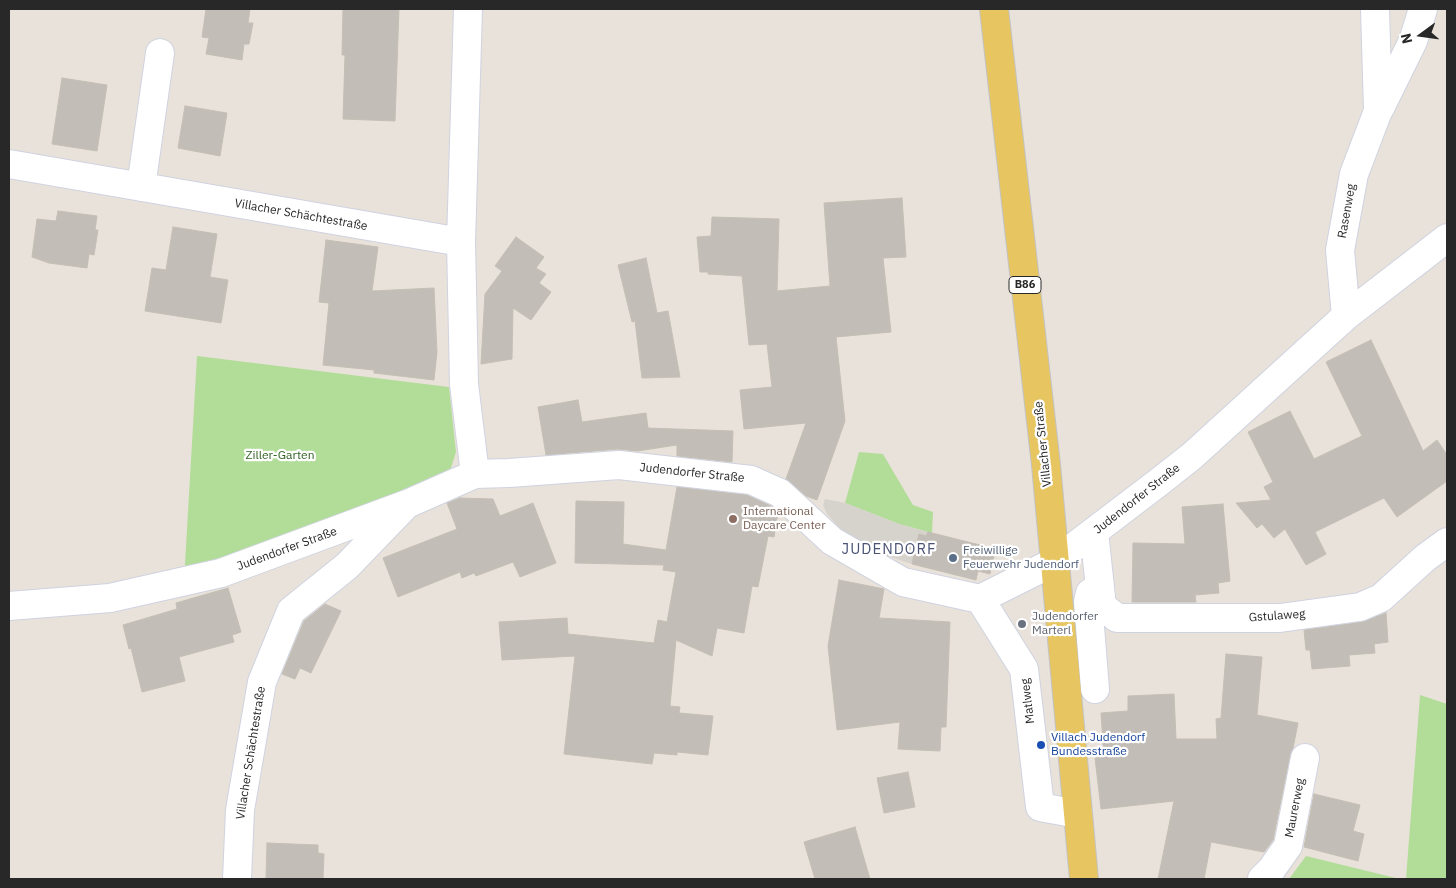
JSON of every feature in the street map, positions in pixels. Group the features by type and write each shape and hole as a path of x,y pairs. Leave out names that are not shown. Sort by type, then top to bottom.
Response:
{"main road":[{"name":"Villacher Straße","path":"994,9 1046,465 1084,879"}],"street":[{"path":"468,9 460,242 464,384 476,474"},
{"name":"Rasenweg","path":"1375,9 1378,111"},
{"name":"Rasenweg","path":"1346,316 1340,250 1354,174 1378,111 1413,41 1423,9"},
{"path":"141,187 160,53"},
{"name":"Villacher Schächtestraße","path":"9,164 460,242"},
{"name":"Judendorfer Straße","path":"9,606 110,598 221,573 407,504 476,474 619,465 751,480 780,493 832,541 903,582 980,599 1054,562 1187,461 1346,316 1447,238"},
{"name":"Villacher Schächtestraße","path":"237,879 240,810 262,682 291,611 347,566 407,504"},
{"name":"Gstulaweg","path":"1094,532 1102,606 1117,618 1280,618 1360,607 1381,598 1425,558 1447,542"},
{"path":"1095,689 1088,602 1090,594 1101,592"},
{"name":"Matlweg","path":"980,599 1024,669 1040,807 1078,814"},
{"name":"Maurerweg","path":"1262,879 1288,846 1304,758"}],"green space":[{"name":"Ziller-Garten","path":"197,356 449,387 456,452 445,487 184,581"},
{"path":"859,452 883,454 913,505 933,512 932,533 899,524 845,503"},
{"path":"1420,695 1447,704 1447,879 1406,879"},
{"path":"1306,856 1400,879 1289,879"}],"shaded area":[{"path":"825,499 845,503 899,524 928,532 926,536 919,535 912,564 873,551 847,537 827,514 823,505"}],"building":[{"path":"206,9 250,9 248,23 253,23 249,44 244,44 242,60 206,54 209,38 202,37"},
{"path":"343,9 399,9 395,121 343,119 345,55 342,55"},
{"path":"62,78 107,85 97,151 52,144"},
{"path":"185,106 227,113 220,156 178,148"},
{"path":"902,198 906,257 883,258 891,332 836,337 845,421 817,500 806,496 786,479 806,423 744,429 740,390 772,387 767,344 749,345 742,276 700,272 697,237 711,236 712,217 779,219 777,291 830,286 824,203"},
{"path":"58,211 97,216 95,230 98,230 94,255 89,254 87,268 49,263 32,257 37,219 56,221"},
{"path":"173,227 217,234 210,277 228,280 221,323 145,311 152,268 166,270"},
{"path":"516,237 544,257 536,268 546,274 539,283 551,292 531,320 513,308 512,359 481,364 485,294 502,271 495,266"},
{"path":"326,240 378,247 372,291 434,288 437,352 434,380 374,373 374,370 323,365 329,303 319,302"},
{"path":"646,258 657,313 668,311 680,377 642,378 635,321 632,322 618,265"},
{"path":"1371,340 1423,451 1437,440 1447,455 1447,481 1397,517 1384,498 1315,532 1326,554 1306,565 1285,529 1274,538 1262,524 1257,528 1236,503 1271,500 1264,487 1273,482 1248,432 1290,411 1314,459 1362,436 1326,362"},
{"path":"578,400 582,422 646,413 648,428 733,431 732,462 677,456 677,445 637,451 618,449 546,455 538,407"},
{"path":"677,487 747,495 771,506 778,512 774,537 768,536 758,587 752,586 744,633 717,628 712,656 676,640 670,706 680,707 679,713 713,716 708,755 677,752 677,755 654,753 652,764 564,754 575,656 502,660 499,622 567,618 568,634 654,643 658,620 667,622 676,572 663,570 664,565 575,563 576,501 624,502 623,544 666,550"},
{"path":"460,498 493,499 500,516 533,503 556,563 520,577 513,562 476,576 474,573 462,578 460,572 398,597 383,558 457,529 447,503"},
{"path":"1223,504 1230,581 1218,583 1219,593 1195,595 1196,602 1132,602 1133,543 1185,544 1182,507"},
{"name":"Freiwillige Feuerwehr Judendorf","path":"928,532 984,546 983,549 995,552 990,574 978,571 976,580 912,564 919,534 926,536"},
{"path":"839,580 884,589 879,618 950,622 946,727 941,727 940,751 898,749 900,722 837,730 828,646"},
{"path":"228,588 241,632 232,635 234,642 179,657 185,681 142,692 123,625 177,609 176,603"},
{"path":"325,604 341,611 311,673 300,668 295,679 282,674 304,621"},
{"path":"1386,613 1388,642 1374,644 1375,653 1349,655 1350,666 1312,669 1310,650 1306,650 1304,630 1362,622"},
{"path":"1226,654 1262,657 1257,715 1298,723 1273,840 1264,852 1211,842 1204,879 1158,879 1174,801 1101,809 1095,758 1104,757 1101,713 1128,711 1128,696 1174,694 1176,739 1217,739 1216,719 1221,718"},
{"path":"908,772 915,807 884,813 877,778"},
{"path":"1314,794 1360,805 1353,831 1364,834 1358,861 1304,847"},
{"path":"855,827 870,879 815,879 804,842"},
{"path":"267,843 318,845 318,853 324,854 323,879 266,879"}],"place":[{"name":"International Daycare Center","path":"733,519"},
{"name":"Freiwillige Feuerwehr Judendorf","path":"953,558"},
{"name":"Judendorfer Marterl","path":"1022,624"},
{"name":"Villach Judendorf Bundesstraße","path":"1041,745"}],"district":[{"name":"JUDENDORF","path":"889,550"}]}
